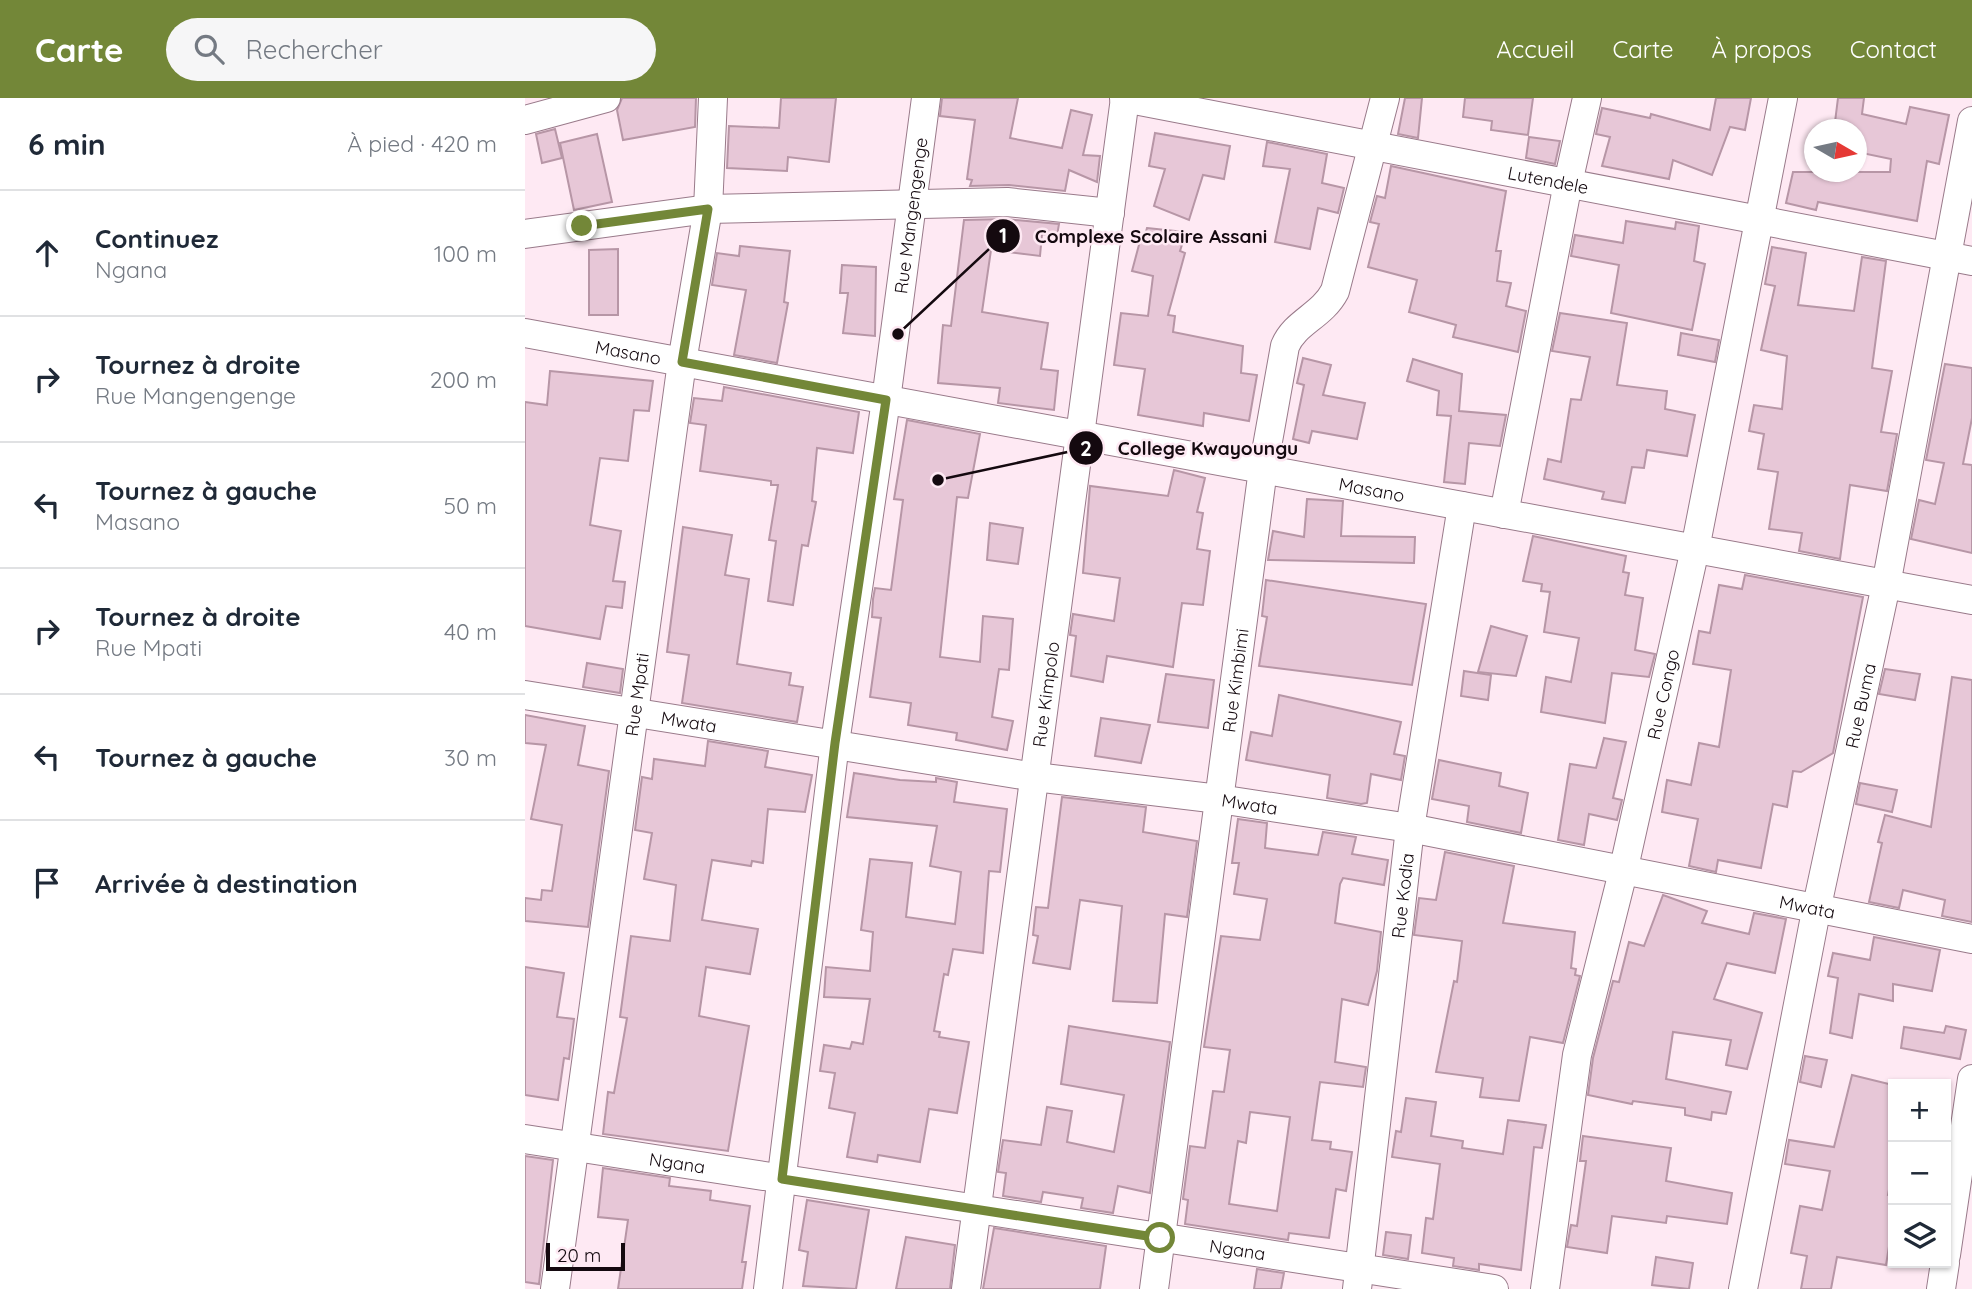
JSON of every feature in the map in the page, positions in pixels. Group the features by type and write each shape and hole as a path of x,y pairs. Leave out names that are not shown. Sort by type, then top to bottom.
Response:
{"street":[{"path":"525,120 605,98"},
{"name":"Rue Mpati","path":"555,1289 682,362 708,209 713,98"},
{"name":"Rue Mangengenge","path":"768,1289 835,743 886,400 926,98"},
{"name":"Lutendele","path":"1125,98 1195,105 1374,146 1959,259"},
{"name":"Rue Kimpolo","path":"966,1289 1125,98"},
{"name":"Rue Kimbimi","path":"1154,1289 1263,469 1285,346 1294,331 1324,309 1335,291 1385,98"},
{"path":"1504,514 1587,98"},
{"name":"Rue Congo","path":"1545,1289 1577,1055 1623,872 1695,549 1783,98"},
{"name":"Rue Buma","path":"1743,1289 1817,906 1959,259 1972,121"},
{"path":"525,234 708,209 913,202 1007,202 1110,213"},
{"name":"Masano","path":"525,333 1972,600"},
{"name":"Rue Kodia","path":"1359,1279 1410,828 1462,506"},
{"name":"Mwata","path":"525,695 1035,777 1219,799 1410,828 1623,872 1817,906 1972,939"},
{"path":"1951,1221 1972,1079"},
{"name":"Ngana","path":"525,1139 1160,1238 1359,1279 1494,1289"},
{"path":"1941,1289 1944,1268"}],"building":[{"path":"622,98 696,98 695,127 623,140 617,110"},
{"path":"781,98 836,98 829,162 788,157 787,171 727,168 729,126 779,128"},
{"path":"942,98 1018,98 1010,138 1062,148 1071,110 1092,115 1083,155 1100,156 1097,182 1069,170 1065,191 1009,185 970,186 972,180 967,179 975,120 940,116"},
{"path":"1405,98 1422,98 1418,138 1398,134"},
{"path":"1465,98 1533,98 1528,135 1491,130 1492,121 1463,117"},
{"path":"1716,98 1751,98 1745,130 1730,127 1712,175 1673,160 1669,179 1602,166 1610,137 1596,134 1602,108 1650,118 1651,114 1710,130"},
{"path":"1838,98 1864,98 1862,114 1906,124 1910,107 1949,115 1939,164 1927,161 1917,221 1818,202 1816,210 1786,203 1793,172 1804,172 1804,182 1867,182 1867,172 1890,172 1891,159 1867,154 1867,119 1835,119"},
{"path":"555,129 562,158 542,163 536,134"},
{"path":"1155,133 1230,146 1224,179 1203,175 1189,220 1154,206 1165,169 1149,166"},
{"path":"597,134 612,202 574,210 560,143"},
{"path":"1529,137 1560,141 1555,164 1526,158"},
{"path":"1267,142 1327,154 1322,183 1344,188 1338,213 1318,208 1310,249 1275,242 1290,169 1263,166"},
{"path":"1391,166 1506,191 1496,251 1501,251 1497,281 1511,283 1506,306 1526,311 1518,352 1453,337 1456,325 1409,312 1417,280 1368,267 1379,224 1370,222 1377,196 1385,198"},
{"path":"1006,219 1059,224 1057,236 1042,234 1040,256 991,250 982,312 1048,323 1041,369 1058,371 1054,410 998,403 1000,388 938,383 943,325 951,326 964,220"},
{"path":"1626,221 1675,229 1676,222 1699,226 1694,261 1705,264 1692,330 1611,313 1619,265 1571,256 1575,235 1623,243"},
{"path":"1147,228 1186,232 1180,251 1185,253 1168,315 1175,316 1173,332 1243,346 1241,373 1257,375 1249,421 1204,413 1203,426 1138,415 1145,369 1114,365 1121,313 1148,316 1153,276 1132,271 1140,241 1143,242"},
{"path":"740,246 790,251 784,302 788,303 777,363 734,355 746,290 712,285 717,253 739,256"},
{"path":"1772,247 1806,253 1798,305 1854,311 1862,257 1886,261 1872,368 1892,371 1881,432 1897,434 1887,491 1850,485 1840,559 1799,551 1802,533 1769,529 1778,472 1758,469 1764,434 1749,431 1754,405 1782,409 1787,356 1761,350 1775,286 1765,284"},
{"path":"618,249 618,315 589,315 589,250"},
{"path":"842,265 876,267 875,336 843,333 848,293 840,293"},
{"path":"1560,313 1627,323 1617,385 1667,391 1665,409 1695,415 1687,456 1647,450 1644,468 1632,467 1625,503 1602,499 1604,492 1544,479 1548,459 1561,462 1571,399 1581,400 1590,357 1552,351"},
{"path":"1681,333 1719,340 1715,362 1678,355"},
{"path":"1303,358 1331,365 1323,395 1365,403 1357,439 1312,431 1309,443 1293,439 1304,385 1297,383"},
{"path":"1413,359 1462,374 1459,411 1506,415 1500,446 1469,443 1465,484 1444,482 1451,416 1437,415 1439,391 1407,381"},
{"path":"1945,364 1972,368 1972,418 1963,464 1972,465 1972,553 1911,539 1919,500 1935,504 1944,463 1926,460"},
{"path":"550,371 653,381 649,411 634,410 628,461 600,458 590,525 621,531 613,581 625,582 622,608 606,606 600,639 525,626 525,402 547,405"},
{"path":"724,387 859,412 853,453 817,448 812,501 816,502 808,546 802,545 793,605 768,601 776,541 769,540 778,485 771,485 771,481 700,471 706,425 690,423 694,398 722,401"},
{"path":"907,420 980,434 968,498 957,497 940,657 980,662 983,616 1013,619 1009,670 999,669 992,717 1013,721 1007,750 956,740 957,733 908,725 911,703 870,697 881,618 872,617 873,599 875,588 891,590 903,500 894,499"},
{"path":"1174,470 1205,478 1197,512 1203,513 1197,549 1210,551 1203,605 1182,603 1173,667 1107,656 1103,682 1071,676 1076,636 1070,635 1073,614 1114,621 1120,578 1083,573 1090,486 1168,496"},
{"path":"1307,499 1343,501 1341,536 1415,537 1414,563 1268,560 1273,531 1304,537"},
{"path":"990,523 1023,528 1018,564 987,560"},
{"path":"683,527 732,535 725,575 749,579 737,664 791,673 789,685 803,687 797,722 682,703 689,655 667,652"},
{"path":"1533,536 1626,556 1623,572 1629,573 1625,595 1643,598 1635,650 1655,654 1649,677 1612,673 1605,723 1541,712 1546,677 1571,682 1579,638 1544,632 1550,592 1541,591 1542,584 1523,581"},
{"path":"1745,575 1863,597 1833,753 1801,772 1793,771 1787,807 1773,804 1761,868 1718,860 1716,872 1689,866 1698,819 1662,812 1667,780 1691,785 1699,743 1719,747 1731,670 1693,664 1699,631 1710,633 1719,585 1742,589"},
{"path":"1266,580 1426,604 1412,685 1259,666 1267,617 1262,616"},
{"path":"1491,626 1527,636 1516,676 1478,672"},
{"path":"587,663 623,669 620,693 583,687"},
{"path":"1885,669 1920,674 1915,700 1879,694"},
{"path":"1464,671 1491,675 1488,700 1461,696"},
{"path":"1166,674 1214,680 1208,728 1158,722"},
{"path":"1952,677 1972,680 1972,922 1942,916 1945,900 1903,890 1899,908 1869,902 1882,843 1878,842 1885,815 1931,827"},
{"path":"1279,695 1401,722 1394,754 1405,756 1401,780 1371,774 1367,803 1361,804 1327,798 1330,775 1246,760 1251,732 1272,736"},
{"path":"525,715 585,726 578,765 609,771 588,927 525,921 525,898 541,900 542,890 552,891 562,825 531,819 546,745 525,743"},
{"path":"1101,718 1150,725 1141,763 1095,756"},
{"path":"1604,738 1626,742 1613,798 1622,800 1617,820 1589,814 1584,845 1558,840 1570,764 1596,768"},
{"path":"708,741 768,751 765,767 812,775 805,812 768,809 763,863 752,861 751,866 712,860 702,920 758,929 750,974 706,967 699,1016 749,1026 728,1151 603,1134 608,1092 614,1093 627,1018 620,1017 631,936 670,941 676,885 644,879 652,833 635,830 642,777 652,779 654,759 705,766"},
{"path":"1439,760 1501,773 1499,786 1528,793 1521,833 1467,822 1469,806 1432,799"},
{"path":"854,773 900,780 936,782 936,778 957,782 954,802 1007,809 1000,872 989,871 983,953 953,949 948,975 944,974 934,1031 940,1032 939,1037 969,1042 957,1113 929,1109 920,1162 878,1155 877,1162 847,1157 855,1113 829,1108 835,1073 820,1071 824,1045 850,1049 852,1042 863,1044 870,999 824,997 826,967 870,971 873,932 861,930 870,859 912,863 906,917 955,924 961,872 930,866 937,826 847,817"},
{"path":"1860,783 1897,790 1892,812 1856,804"},
{"path":"1062,797 1146,807 1143,832 1197,841 1187,917 1165,914 1157,1003 1113,1001 1122,906 1080,900 1070,969 1033,963 1038,936 1033,935 1036,907 1048,908"},
{"path":"1238,819 1267,823 1265,848 1318,855 1323,832 1356,837 1352,854 1388,860 1384,885 1343,878 1340,884 1335,923 1381,932 1377,971 1368,1005 1342,999 1335,1062 1366,1067 1363,1087 1320,1082 1312,1140 1331,1142 1330,1149 1352,1152 1346,1191 1336,1189 1329,1238 1289,1233 1288,1240 1185,1224 1188,1200 1183,1199 1190,1146 1205,1148 1213,1091 1224,1092 1230,1050 1204,1047 1221,936 1260,940 1267,899 1234,894 1239,863 1232,863","holes":["1250,1112 1290,1117 1277,1211 1229,1204 1238,1141 1246,1143"]},
{"path":"1445,852 1514,866 1503,923 1575,932 1571,968 1576,969 1575,975 1580,976 1563,1043 1530,1037 1519,1101 1480,1097 1483,1078 1436,1072 1454,981 1457,982 1462,941 1414,935 1419,898 1436,900"},
{"path":"1663,895 1707,911 1702,923 1749,934 1754,913 1786,919 1775,973 1727,963 1714,999 1762,1013 1747,1069 1726,1065 1731,1040 1673,1032 1666,1079 1731,1092 1726,1114 1712,1112 1711,1120 1685,1115 1685,1108 1633,1101 1632,1104 1588,1095 1593,1058 1613,981 1619,982 1629,942 1644,946"},
{"path":"1874,937 1940,950 1932,991 1893,984 1893,1001 1859,994 1852,1038 1830,1033 1838,978 1828,976 1833,953 1870,960"},
{"path":"525,967 564,973 557,1017 574,1019 569,1059 564,1058 558,1100 525,1095"},
{"path":"1069,1026 1170,1042 1150,1193 1118,1186 1113,1213 1081,1208 1083,1198 1043,1192 1041,1202 1003,1196 1006,1173 998,1172 1003,1140 1041,1145 1047,1107 1072,1111 1067,1142 1114,1152 1124,1095 1061,1084"},
{"path":"1946,1026 1966,1030 1960,1059 1901,1048 1904,1027 1944,1033"},
{"path":"1805,1056 1827,1060 1821,1087 1800,1082"},
{"path":"1852,1075 1888,1084 1886,1265 1837,1257 1831,1289 1801,1289 1807,1256 1791,1253 1800,1206 1822,1210 1830,1171 1785,1164 1789,1140 1834,1147"},
{"path":"1406,1098 1436,1102 1431,1136 1463,1141 1462,1148 1503,1154 1508,1120 1546,1125 1542,1148 1534,1147 1521,1270 1479,1264 1479,1270 1453,1266 1454,1258 1422,1253 1426,1218 1433,1219 1440,1164 1392,1157 1396,1131 1401,1132"},
{"path":"1583,1136 1671,1148 1666,1181 1732,1193 1727,1224 1667,1216 1666,1223 1612,1216 1607,1253 1567,1247 1571,1225 1577,1226 1586,1161 1580,1161"},
{"path":"525,1156 553,1160 539,1284 525,1282"},
{"path":"603,1168 670,1178 669,1186 711,1191 710,1200 750,1206 742,1262 746,1262 742,1289 618,1289 628,1220 598,1217"},
{"path":"807,1200 869,1210 856,1289 803,1286 808,1252 799,1250"},
{"path":"994,1228 1106,1246 1100,1289 983,1289"},
{"path":"1386,1232 1411,1235 1408,1259 1383,1255"},
{"path":"906,1237 955,1245 950,1289 896,1289"},
{"path":"1656,1257 1693,1263 1689,1289 1652,1285"},
{"path":"1257,1269 1284,1273 1281,1289 1254,1289"}],"place":[{"name":"Complexe Scolaire Assani","path":"898,334"},
{"name":"College Kwayoungu","path":"938,480"}],"route":[{"path":"582,226 708,209 682,362 886,400 835,743 782,1179 1160,1238"}]}
